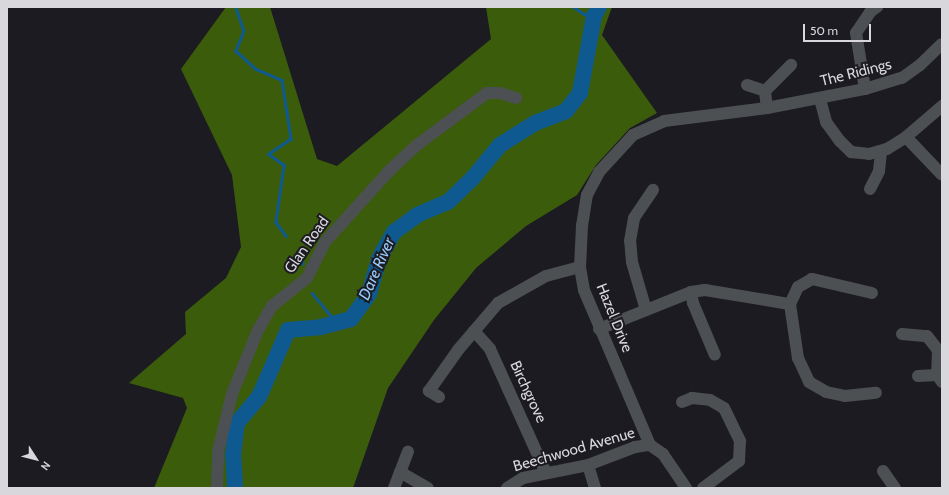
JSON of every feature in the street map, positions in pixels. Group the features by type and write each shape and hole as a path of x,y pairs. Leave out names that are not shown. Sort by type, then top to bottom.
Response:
{"street":[{"path":"865,89 856,33 870,12 877,7"},
{"name":"The Ridings","path":"767,108 820,99 865,89 902,78 920,65 942,44"},
{"path":"765,90 791,65"},
{"path":"747,85 765,90"},
{"path":"765,90 767,108"},
{"name":"Glan Road","path":"217,488 218,451 232,394 258,330 272,306 307,278 325,242 388,172 417,144 487,93 500,93 516,98"},
{"path":"820,99 826,122 851,152 869,154 881,151 906,137 942,106"},
{"name":"Hazel Drive","path":"650,445 599,329 584,290 580,267 582,226 587,196 599,172 632,135 664,121 767,108"},
{"path":"906,137 942,175"},
{"path":"870,189 879,171 881,151"},
{"path":"646,310 632,262 630,241 634,218 653,190"},
{"path":"439,397 429,391 474,331 498,304 546,276 580,267"},
{"path":"872,293 812,279 798,287 790,304 798,358 809,382 826,392 839,394 876,393"},
{"path":"599,329 691,292 723,291 790,304"},
{"path":"691,292 693,303 715,355"},
{"name":"Birchgrove","path":"474,331 490,349 546,473"},
{"path":"902,334 927,336 938,350 940,379 918,376"},
{"path":"682,402 692,398 710,400 724,408 740,441 739,461 703,488"},
{"path":"650,445 663,454 686,488"},
{"name":"Beechwood Avenue","path":"507,488 523,478 588,465 635,447 650,445"},
{"path":"394,488 408,452"},
{"path":"588,465 595,488"},
{"path":"883,471 895,488"},
{"path":"400,472 428,488"}],"green space":[{"path":"226,7 270,7 317,159 337,166 491,39 486,7 612,7 602,35 657,113 630,128 596,165 577,195 526,226 476,268 434,320 388,388 353,488 154,488 187,408 183,398 129,383 186,334 185,312 226,278 241,247 232,175 181,69"}],"waterway":[{"path":"574,7 584,14 594,16"},
{"name":"Dare River","path":"235,488 233,455 237,423 259,397 288,330 321,327 351,319 369,294 379,259 394,232 417,215 448,202 472,179 500,145 535,123 566,111 580,93 594,16 599,7"},
{"path":"236,8 244,31 236,51 256,69 282,80 291,139 269,154 284,165 276,222 286,236"},
{"path":"299,251 303,263"},
{"path":"312,293 337,323"}]}
